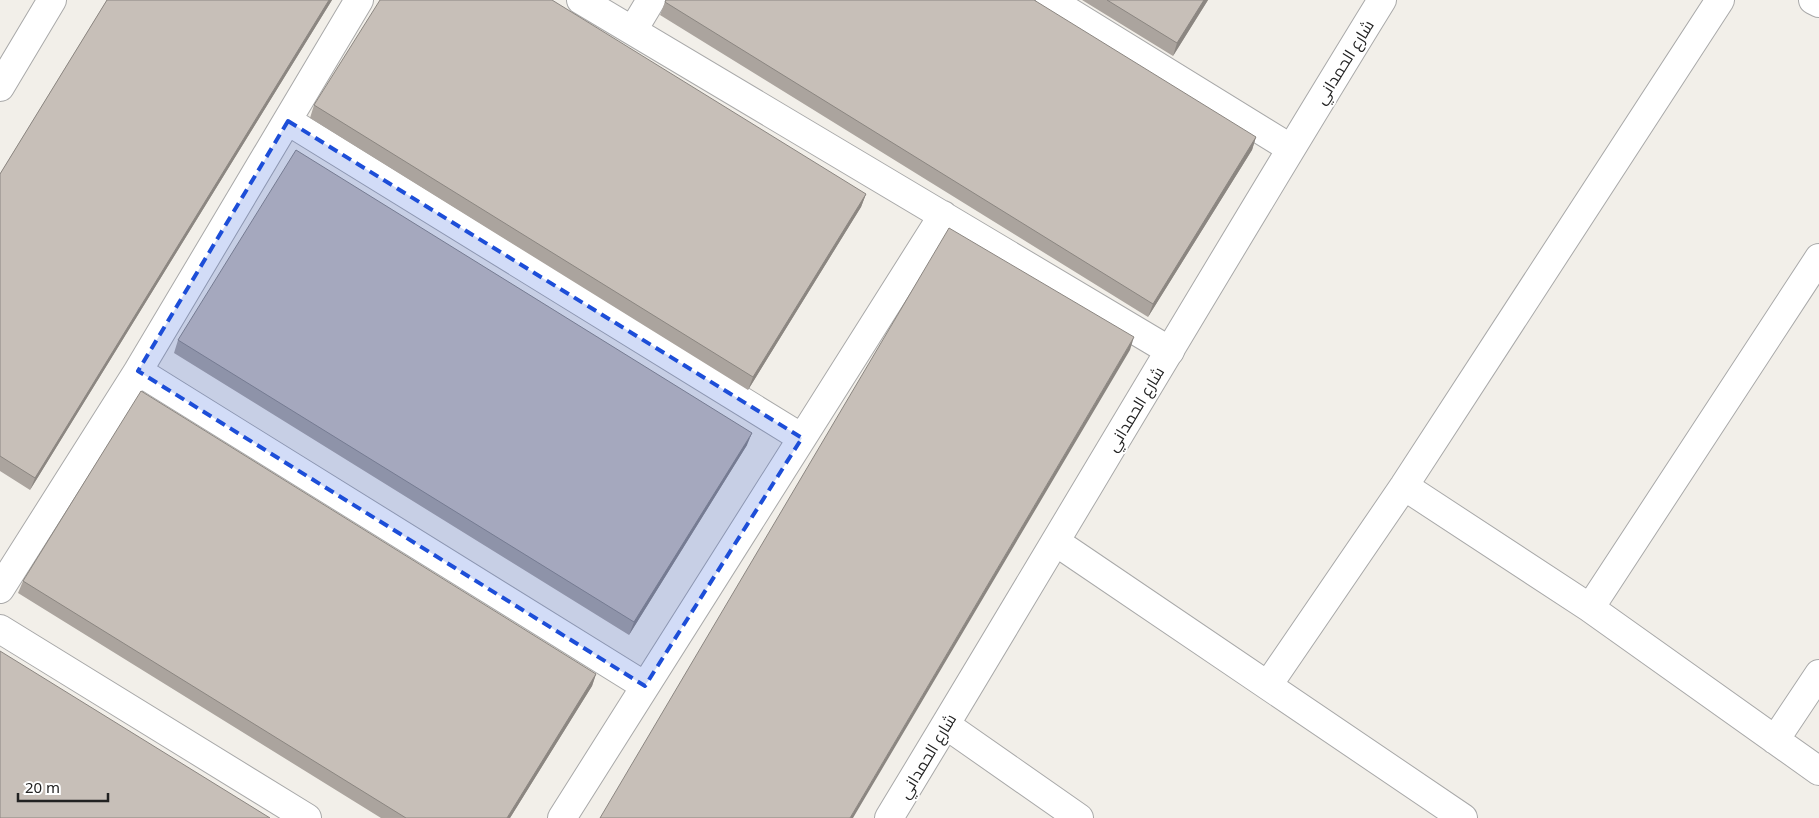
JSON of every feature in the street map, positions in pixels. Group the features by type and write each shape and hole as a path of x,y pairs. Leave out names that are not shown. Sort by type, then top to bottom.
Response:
{"street":[{"path":"0,87 52,0"},
{"path":"0,589 138,371 359,0"},
{"path":"581,0 1170,351"},
{"path":"633,30 651,0"},
{"path":"1050,0 1290,148"},
{"name":"شارع الحمداني","path":"889,818 1056,542 1290,148 1382,0"},
{"path":"1268,686 1404,486 1720,0"},
{"path":"1813,0 1819,3"},
{"path":"288,121 802,438"},
{"path":"562,818 943,215"},
{"path":"1590,608 1819,258"},
{"path":"138,371 645,686"},
{"path":"1404,486 1590,608 1819,771"},
{"path":"1056,542 1464,818"},
{"path":"0,629 308,818"},
{"path":"1775,740 1819,674"},
{"path":"946,725 1079,818"}],"highlighted area":[{"path":"288,121 802,438 645,686 138,371"}],"building":[{"path":"107,0 329,0 35,478 0,456 0,174"},
{"path":"380,0 552,0 866,194 753,377 314,105"},
{"path":"666,0 1034,0 1256,137 1153,304 665,2"},
{"path":"1107,0 1204,0 1177,43"},
{"path":"296,150 752,433 634,622 178,340"},
{"path":"949,228 1134,337 850,818 600,818"},
{"path":"141,391 596,674 507,818 406,818 23,581"},
{"path":"0,651 270,818 0,818"}]}
